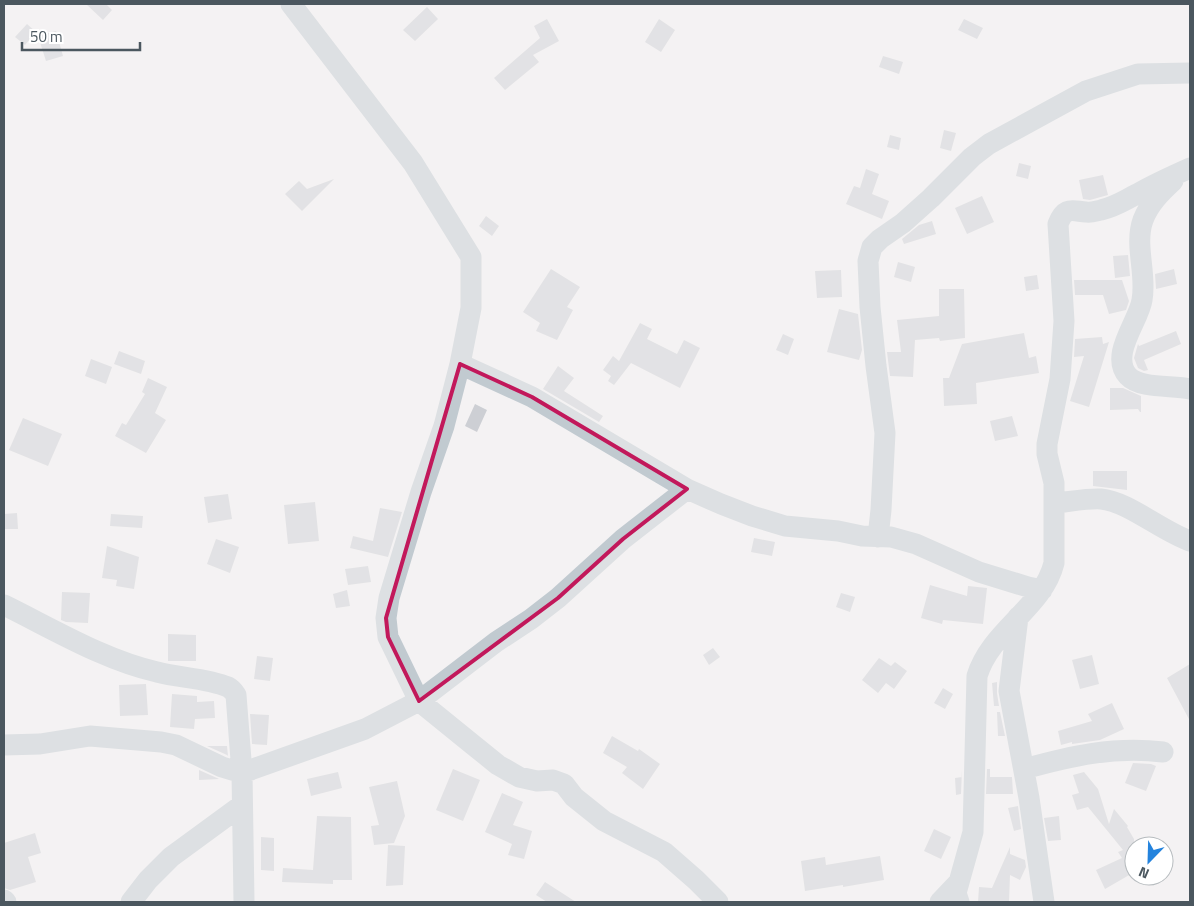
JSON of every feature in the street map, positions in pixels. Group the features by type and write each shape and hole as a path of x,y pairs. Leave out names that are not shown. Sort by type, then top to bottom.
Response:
{"street":[{"path":"291,4 413,163 471,256 471,308 460,364 444,426 421,492 389,598 386,618 388,638 419,701 498,765 519,776 537,780 553,780 564,784 574,797 604,821 664,852 718,902"},
{"path":"878,537 885,433 870,307 868,261 872,247 903,223 972,157 989,144 1086,91 1138,74 1190,74"},
{"path":"1186,170 1159,194 1143,221 1140,234 1144,282 1142,300 1137,319 1127,335 1123,347 1122,362 1124,370 1132,380 1156,386 1190,389"},
{"path":"940,902 959,892 973,832 978,676 982,661 991,648 1042,590 1051,574 1054,563 1054,483 1046,454 1046,444 1060,379 1064,321 1058,224 1060,217 1073,210 1090,212 1113,207 1186,170"},
{"path":"460,364 532,397 687,489 744,513 785,526 891,537 916,544 980,572 1028,588 1042,590"},
{"path":"4,745 40,744 90,736 161,742 176,745 222,767 242,773 366,729 419,701 496,642 531,619 558,598 623,539 687,489"},
{"path":"1054,503 1100,499 1108,501 1128,509 1180,538 1190,541"},
{"path":"4,605 113,657 156,672 212,683 234,690 236,695 242,773 244,902"},
{"path":"1018,617 1009,691 1030,798 1044,902"},
{"path":"1024,769 1071,757 1110,750 1137,749 1163,752"},
{"path":"130,902 170,857 242,805"}],"highlighted area":[{"path":"460,364 532,397 687,489 623,539 558,598 419,701 388,637 386,618"}],"building":[{"path":"86,4 106,4 112,10 103,20"},
{"path":"427,7 438,19 415,41 403,30"},
{"path":"547,19 559,41 533,55 539,62 505,90 494,78 540,38 534,26"},
{"path":"659,19 675,30 661,52 645,42"},
{"path":"964,19 983,28 977,39 958,30"},
{"path":"27,24 36,32 25,45 15,37"},
{"path":"56,31 63,56 46,61 38,36"},
{"path":"883,56 903,62 899,74 879,67"},
{"path":"944,130 956,133 951,151 940,148"},
{"path":"890,135 901,138 899,150 887,147"},
{"path":"1019,163 1031,166 1028,179 1016,176"},
{"path":"866,169 879,174 872,194 889,201 882,219 846,204 854,186 860,188"},
{"path":"1103,175 1108,195 1090,200 1083,199 1079,180"},
{"path":"334,179 302,211 285,194 299,181 307,189"},
{"path":"982,196 994,222 967,234 955,208"},
{"path":"486,216 499,226 492,236 479,226"},
{"path":"932,221 936,234 904,244 902,239 919,225"},
{"path":"1128,255 1130,276 1115,278 1113,256"},
{"path":"898,262 915,267 911,282 894,277"},
{"path":"551,269 580,287 567,307 573,310 557,340 536,331 540,323 523,312"},
{"path":"1174,269 1177,284 1156,289 1155,274"},
{"path":"841,270 842,297 817,298 815,271"},
{"path":"1037,275 1039,289 1026,291 1024,277"},
{"path":"1074,280 1122,280 1129,301 1126,310 1109,314 1103,295 1075,295"},
{"path":"939,289 964,289 965,338 940,341 939,338 915,340 913,377 890,376 887,352 901,352 897,320 939,316"},
{"path":"839,309 858,314 862,350 859,360 827,352"},
{"path":"640,323 652,329 647,339 677,354 684,340 700,348 680,388 631,363 614,385 608,381 611,376 603,370 613,356 619,361"},
{"path":"1176,331 1181,344 1144,360 1148,370 1144,371 1138,368 1134,358 1138,344 1139,346"},
{"path":"1024,333 1029,358 1036,356 1039,373 976,383 977,404 944,406 943,378 949,378 962,344"},
{"path":"783,334 794,339 788,355 776,350"},
{"path":"1102,337 1103,344 1109,342 1089,407 1070,401 1084,356 1074,357 1075,339"},
{"path":"119,351 145,361 141,374 114,364"},
{"path":"91,359 112,367 106,384 85,376"},
{"path":"558,366 574,378 564,391 603,416 599,422 543,389"},
{"path":"148,378 167,387 155,413 166,420 146,453 115,436 122,423 126,425 145,394 142,392"},
{"path":"1110,388 1123,388 1141,396 1141,412 1138,409 1110,410"},
{"path":"475,404 487,410 477,432 465,426"},
{"path":"1012,416 1018,436 995,441 990,421"},
{"path":"23,418 62,434 48,466 9,450"},
{"path":"1093,471 1127,471 1127,490 1093,486"},
{"path":"228,494 232,519 208,523 204,497"},
{"path":"315,502 319,541 288,544 284,505"},
{"path":"380,508 402,512 388,557 350,548 353,536 373,541"},
{"path":"17,513 18,529 4,529 4,514"},
{"path":"111,514 143,516 142,528 110,526"},
{"path":"754,538 775,542 772,556 751,552"},
{"path":"216,539 239,547 230,573 207,564"},
{"path":"107,546 139,557 134,589 116,586 117,580 102,578"},
{"path":"368,566 371,582 348,585 345,569"},
{"path":"930,585 967,596 968,586 987,588 983,624 943,620 942,624 921,618"},
{"path":"347,590 350,606 336,608 333,594"},
{"path":"62,592 90,593 88,623 61,620"},
{"path":"841,593 855,597 850,612 836,607"},
{"path":"168,634 196,635 196,661 168,661"},
{"path":"713,648 720,657 709,665 703,655"},
{"path":"1092,655 1099,684 1080,689 1072,660"},
{"path":"257,656 273,658 270,681 254,679"},
{"path":"879,658 891,666 895,662 907,671 894,689 886,683 878,693 862,680"},
{"path":"1190,664 1190,721 1167,678"},
{"path":"997,682 999,706 994,706 992,683"},
{"path":"146,684 148,715 120,716 119,685"},
{"path":"943,688 953,694 945,709 934,703"},
{"path":"172,694 197,696 197,702 214,701 215,718 195,719 194,729 170,727"},
{"path":"1112,703 1124,729 1100,740 1072,744 1072,742 1061,745 1058,731 1092,721 1088,714"},
{"path":"997,712 1000,712 1005,736 998,736"},
{"path":"250,714 269,715 267,745 252,744"},
{"path":"612,736 638,751 639,749 660,764 643,789 622,773 627,767 603,753"},
{"path":"207,746 227,746 228,756 227,755"},
{"path":"1133,763 1156,766 1146,791 1125,783"},
{"path":"453,769 480,780 463,821 436,810"},
{"path":"987,769 990,769 990,777 1012,777 1013,794 986,794"},
{"path":"199,770 217,778 219,779 199,780"},
{"path":"338,772 342,788 311,796 307,779"},
{"path":"1084,772 1098,789 1109,824 1114,809 1128,826 1132,836 1124,836 1124,878 1105,889 1096,870 1122,858 1118,852 1123,850 1088,807 1077,810 1072,795 1079,793 1073,775"},
{"path":"962,777 961,794 956,795 955,778"},
{"path":"397,781 405,816 394,843 374,845 371,826 379,825 369,787"},
{"path":"502,793 523,802 513,825 532,831 524,859 508,855 512,844 485,832"},
{"path":"1018,806 1021,829 1014,831 1008,808"},
{"path":"317,816 351,817 352,880 333,880 333,884 282,882 283,868 313,870"},
{"path":"1059,816 1061,840 1048,841 1044,818"},
{"path":"934,829 951,837 941,859 924,851"},
{"path":"35,833 41,853 28,857 36,882 10,890 4,888 4,843"},
{"path":"261,837 274,838 274,871 261,870"},
{"path":"388,845 405,846 403,885 386,886"},
{"path":"1010,847 1010,854 1025,860 1026,867 1020,880 1010,875 1009,902 978,902 979,887 992,888"},
{"path":"880,856 884,880 805,891 801,861 825,857 826,865"},
{"path":"545,882 576,902 547,902 536,895"}]}
